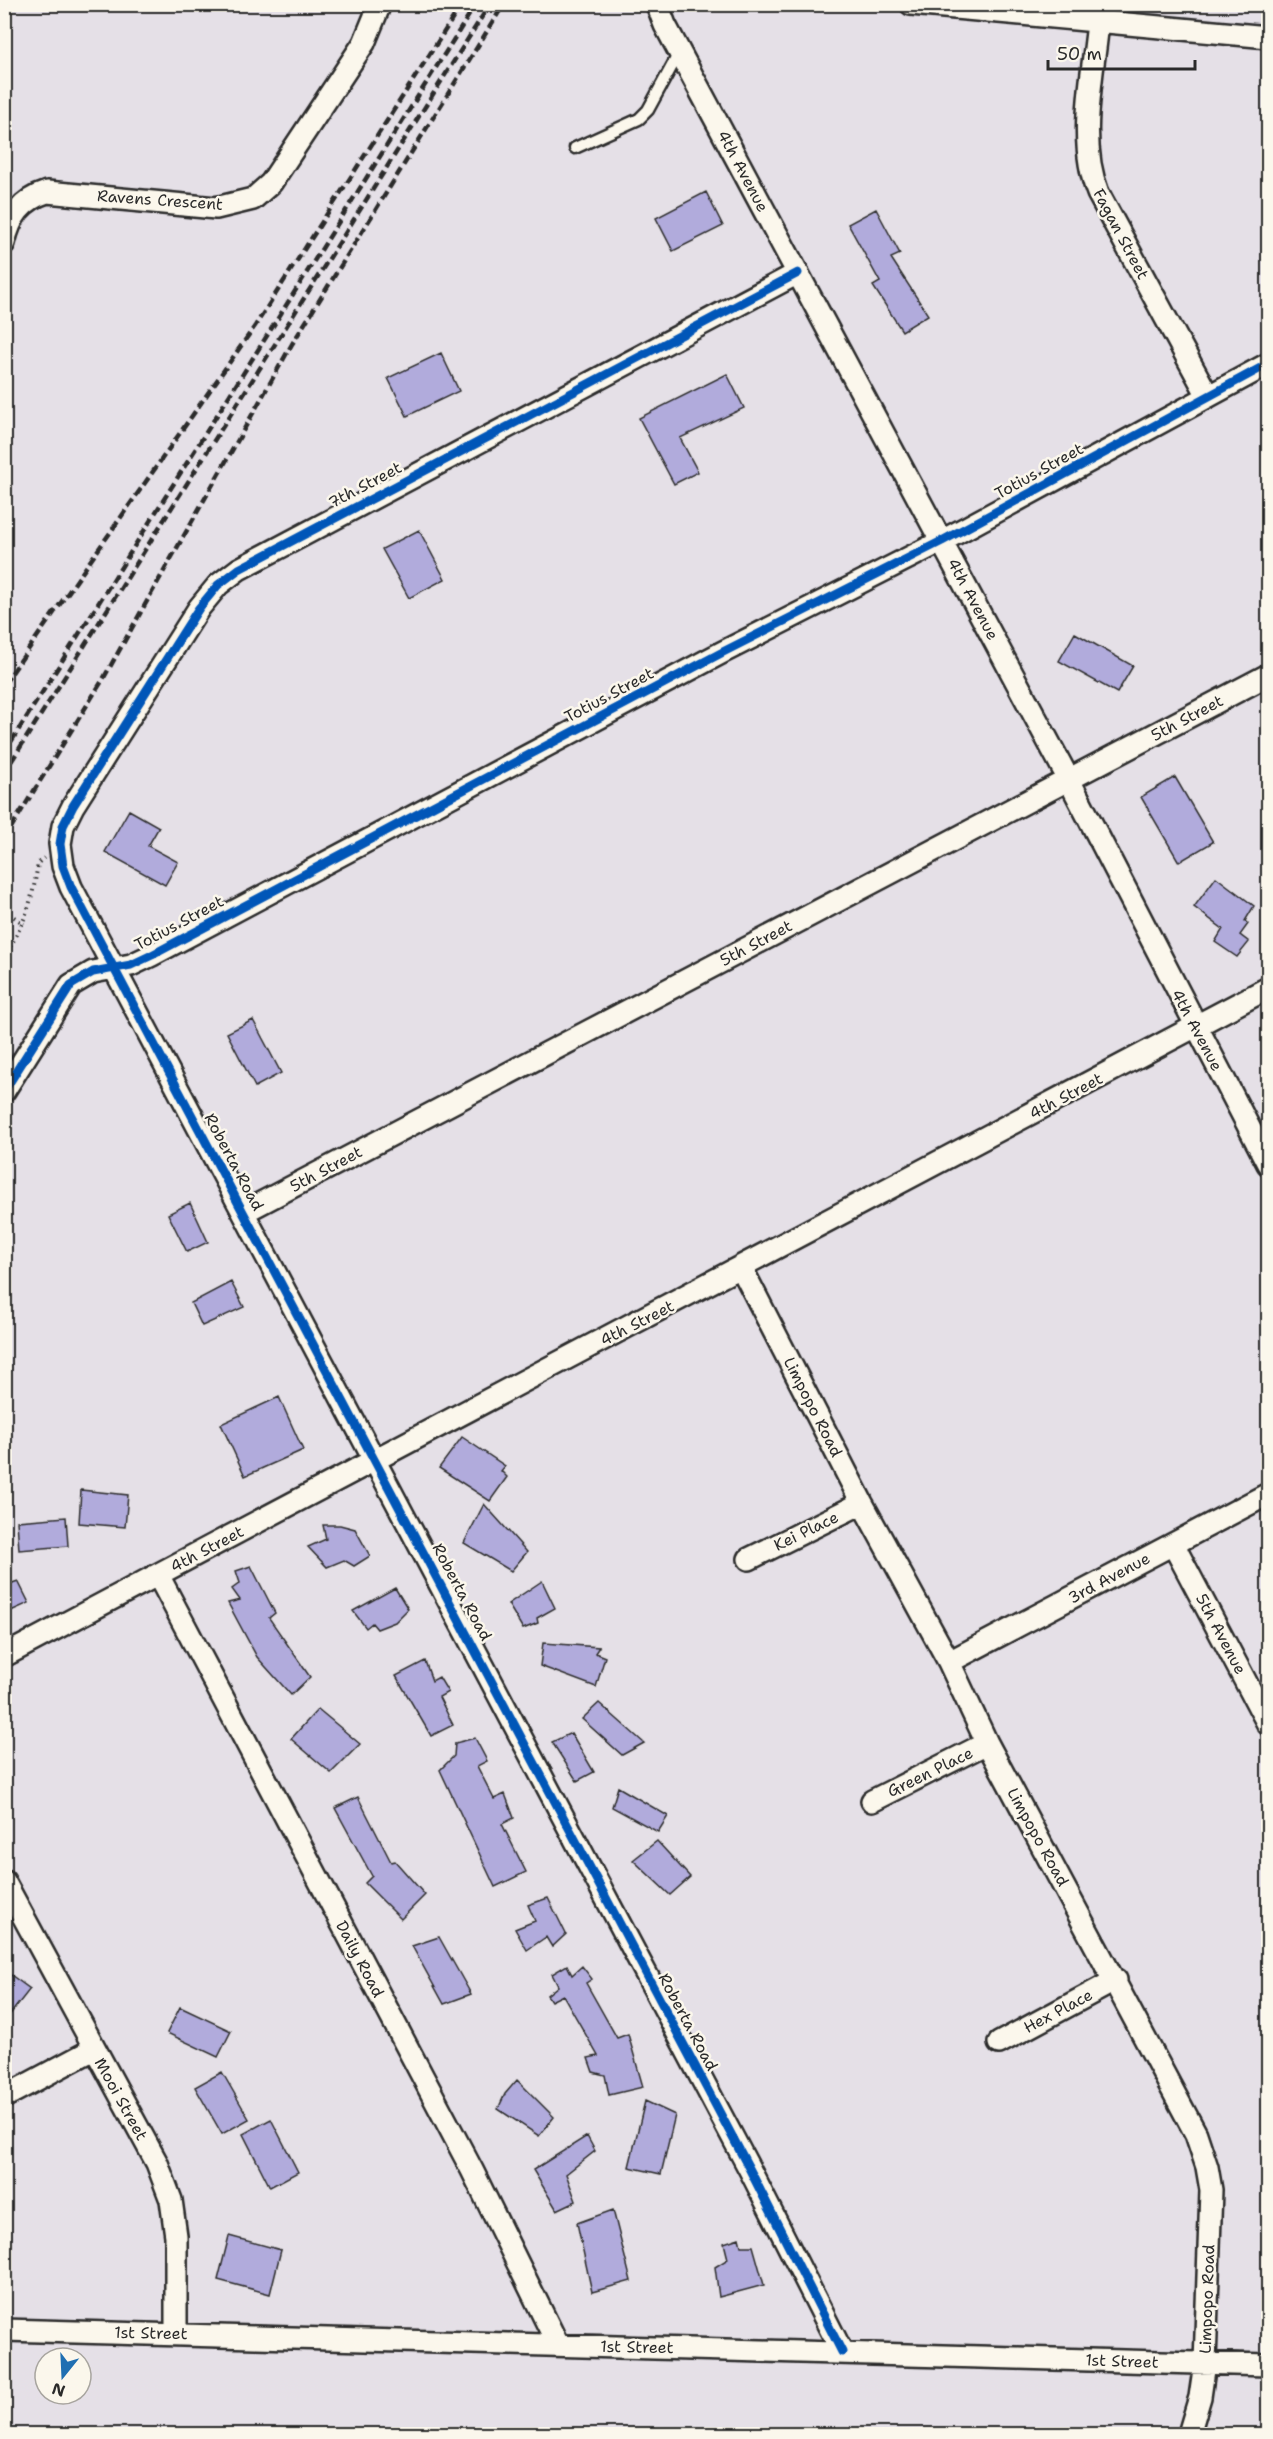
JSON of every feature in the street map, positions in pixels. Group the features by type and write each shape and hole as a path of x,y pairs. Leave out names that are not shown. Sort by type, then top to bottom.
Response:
{"street":[{"name":"Ravens Crescent","path":"4,243 17,210 24,203 47,192 216,207 253,199 271,183 364,43 380,4"},
{"name":"4th Avenue","path":"657,4 680,52 1069,780 1269,1164"},
{"path":"911,4 1269,37"},
{"name":"Fagan Street","path":"1098,22 1086,149 1089,171 1098,193 1208,396"},
{"name":"7th Street","path":"60,844 63,826 72,806 199,608 225,579 250,563 798,273"},
{"name":"Totius Street","path":"4,1091 71,985 81,977 131,965 152,955 723,652 942,541 1269,364"},
{"name":"5th Street","path":"244,1212 1269,675"},
{"name":"Roberta Road","path":"60,844 63,866 71,887 112,969 375,1459 750,2170 842,2352"},
{"name":"4th Street","path":"4,1656 375,1459 742,1269 1269,988"},
{"name":"Limpopo Road","path":"742,1269 862,1503 949,1662 987,1743 1116,1980 1196,2134 1207,2167 1211,2190 1205,2363 1200,2397 1189,2434"},
{"name":"3rd Avenue","path":"949,1662 1269,1494"},
{"name":"Kei Place","path":"749,1559 862,1503"},
{"name":"5th Avenue","path":"1173,1544 1269,1724"},
{"name":"Daily Road","path":"158,1575 472,2170 558,2345"},
{"name":"Green Place","path":"872,1801 987,1743"},
{"name":"Mooi Street","path":"4,1881 157,2163 171,2200 176,2236 176,2334"},
{"name":"Hex Place","path":"999,2043 1116,1980"},
{"path":"4,2097 94,2049"},
{"name":"1st Street","path":"4,2330 1269,2365"}],"lane":[{"path":"575,148 639,119 648,110 680,52"}],"path":[{"path":"4,957 24,924 32,903 38,864 60,844"},
{"path":"4,910 24,924"}],"building":[{"path":"706,192 723,226 673,251 656,218"},
{"path":"876,209 900,254 891,258 928,315 902,331 873,286 880,282 848,224"},
{"path":"441,353 459,391 407,416 388,378"},
{"path":"727,374 744,408 680,438 698,472 674,484 639,418"},
{"path":"419,530 445,579 409,598 382,549"},
{"path":"1075,633 1133,666 1117,693 1059,661"},
{"path":"1175,777 1213,842 1179,862 1141,797"},
{"path":"129,810 159,827 148,846 178,862 165,885 105,852"},
{"path":"1216,877 1254,906 1245,921 1248,924 1240,935 1249,942 1237,957 1215,942 1223,929 1194,907"},
{"path":"253,1020 281,1073 255,1087 227,1033"},
{"path":"190,1203 208,1242 187,1252 168,1214"},
{"path":"231,1282 244,1307 202,1326 191,1303"},
{"path":"279,1397 303,1450 245,1476 221,1424"},
{"path":"462,1437 505,1466 501,1471 507,1477 490,1501 439,1468"},
{"path":"81,1490 128,1495 125,1527 79,1523"},
{"path":"484,1504 527,1552 511,1571 464,1543"},
{"path":"66,1517 68,1546 19,1550 17,1521"},
{"path":"323,1525 340,1525 355,1529 370,1556 354,1566 344,1560 327,1567 308,1547 326,1539"},
{"path":"251,1566 275,1613 269,1618 310,1677 291,1695 257,1657 228,1603 240,1600 232,1589 240,1583 236,1571"},
{"path":"18,1581 29,1603 4,1614 4,1586"},
{"path":"542,1581 555,1608 537,1618 538,1623 523,1629 508,1604"},
{"path":"395,1588 408,1609 395,1622 377,1629 372,1623 366,1628 353,1611"},
{"path":"543,1643 599,1647 595,1653 605,1657 596,1687 540,1666"},
{"path":"425,1661 432,1681 439,1677 448,1692 439,1697 453,1725 431,1736 396,1676"},
{"path":"599,1703 644,1743 622,1755 582,1719"},
{"path":"318,1709 360,1744 331,1773 291,1739"},
{"path":"571,1733 594,1772 577,1781 552,1742"},
{"path":"475,1738 487,1761 477,1766 494,1799 505,1794 514,1818 502,1824 526,1872 495,1887 440,1770 454,1756 455,1743"},
{"path":"618,1787 668,1816 658,1832 612,1807"},
{"path":"358,1797 391,1862 395,1861 425,1895 401,1919 365,1883 372,1876 335,1808"},
{"path":"657,1841 690,1877 670,1895 633,1860"},
{"path":"548,1898 566,1934 552,1947 546,1937 527,1950 515,1929 535,1921 528,1905"},
{"path":"439,1937 471,1994 444,2004 412,1946"},
{"path":"567,1965 572,1975 582,1966 592,1979 586,1983 617,2038 628,2034 643,2087 609,2095 605,2075 593,2072 588,2058 598,2056 563,1995 551,2001 547,1995 558,1986 552,1974"},
{"path":"4,1970 30,1989 4,2022"},
{"path":"180,2007 231,2031 218,2057 167,2033"},
{"path":"222,2072 249,2119 222,2134 195,2087"},
{"path":"517,2080 554,2117 539,2136 498,2109 505,2094"},
{"path":"645,2101 675,2115 661,2174 629,2167"},
{"path":"271,2119 298,2172 270,2187 243,2134"},
{"path":"587,2136 595,2151 566,2174 576,2201 557,2210 533,2170"},
{"path":"613,2210 631,2281 592,2292 577,2223"},
{"path":"229,2236 281,2250 270,2294 218,2280"},
{"path":"739,2238 741,2246 753,2246 764,2285 719,2297 715,2267 728,2259 724,2243"}],"railway":[{"path":"4,684 255,326 462,4"},
{"path":"4,753 476,4"},
{"path":"4,773 490,4"},
{"path":"4,839 102,681 292,344 504,4"}],"cycle path":[{"path":"798,273 239,569 218,585 199,608 73,806 63,826 60,844 63,866 71,887 750,2170 842,2352"},
{"path":"4,1091 71,985 93,972 131,965 152,955 723,652 942,541 1268,364"}]}
